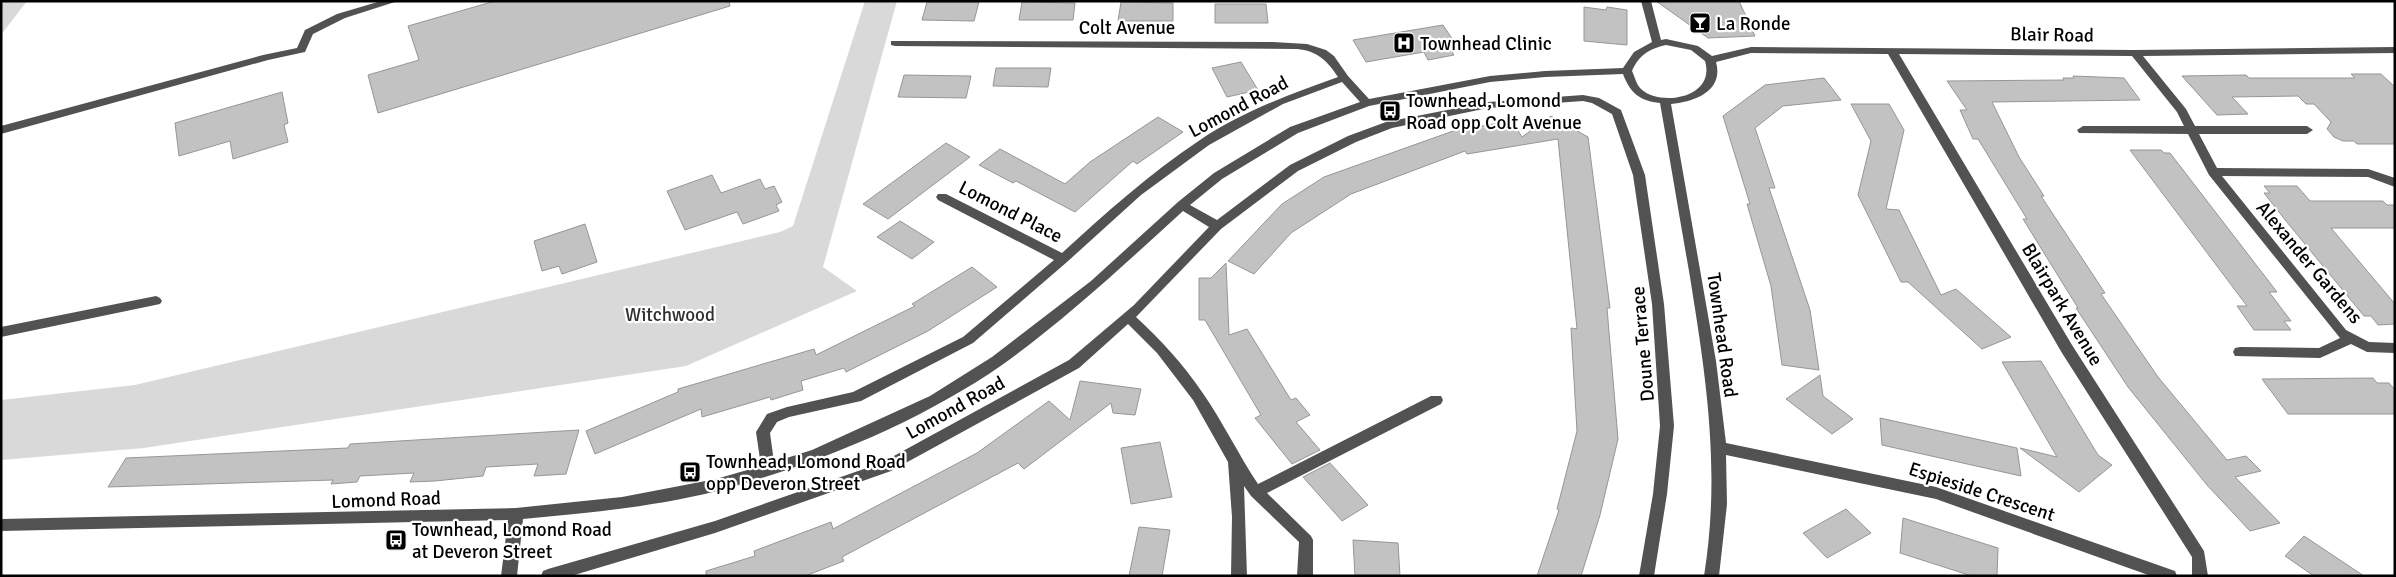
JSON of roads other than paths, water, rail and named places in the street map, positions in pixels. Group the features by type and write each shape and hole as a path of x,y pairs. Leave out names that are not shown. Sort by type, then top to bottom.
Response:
{"street":[{"path":"1,130 267,57 301,50 309,32 340,16 393,1"},
{"path":"1646,1 1657,43"},
{"name":"Colt Avenue","path":"895,43 1273,45 1318,48 1333,59 1344,78"},
{"path":"1657,43 1686,44 1710,60 1712,78 1709,85 1692,96 1665,100 1638,92 1627,71 1633,56 1640,50 1657,43"},
{"name":"Blair Road","path":"1710,60 1751,50 2135,53 2395,50"},
{"name":"Blairpark Avenue","path":"1891,50 2067,349 2199,556 2200,576"},
{"name":"Alexander Gardens","path":"2135,53 2182,111 2213,172 2336,327 2350,339 2367,347 2395,348"},
{"name":"Lomond Road","path":"1,525 516,514 622,503 716,485 816,455 935,400 998,361 1095,284 1182,205 1218,176 1294,130 1367,103 1490,79 1545,74 1627,71"},
{"path":"1344,78 1367,103"},
{"name":"Lomond Road","path":"768,470 763,432 772,418 787,412 856,397 968,340 1063,259 1137,192 1205,142 1279,102 1344,78"},
{"name":"Lomond Road","path":"548,576 715,527 886,467 1074,364 1128,317 1217,226 1294,168 1352,139 1390,125 1488,105 1556,99 1595,100 1617,112"},
{"name":"Townhead Road","path":"1665,100 1706,341 1720,448 1719,527 1711,576"},
{"name":"Doune Terrace","path":"1617,112 1639,175 1658,304 1666,397 1667,426 1660,494 1646,576"},
{"path":"2083,130 2307,130"},
{"name":"Alexander Gardens","path":"2213,172 2368,173 2378,175 2395,183"},
{"name":"Lomond Place","path":"942,197 1063,259"},
{"path":"1182,205 1217,226"},
{"path":"1,332 156,301"},
{"path":"1128,317 1162,349 1198,396 1235,462 1256,492 1306,540 1305,576"},
{"path":"2240,352 2320,353 2350,339"},
{"path":"1256,492 1436,400"},
{"name":"Espieside Crescent","path":"1720,448 1936,494 2170,576"},
{"path":"1235,462 1239,576"},
{"path":"509,576 516,514"}],"place":[{"name":"La Ronde","path":"1700,23"},
{"name":"Townhead Clinic","path":"1404,43"},
{"name":"Townhead, Lomond Road opp Colt Avenue","path":"1390,111"},
{"name":"Townhead, Lomond Road opp Deveron Street","path":"690,472"},
{"name":"Townhead, Lomond Road at Deveron Street","path":"396,540"}],"park label":[{"name":"Witchwood","path":"670,314"}]}
